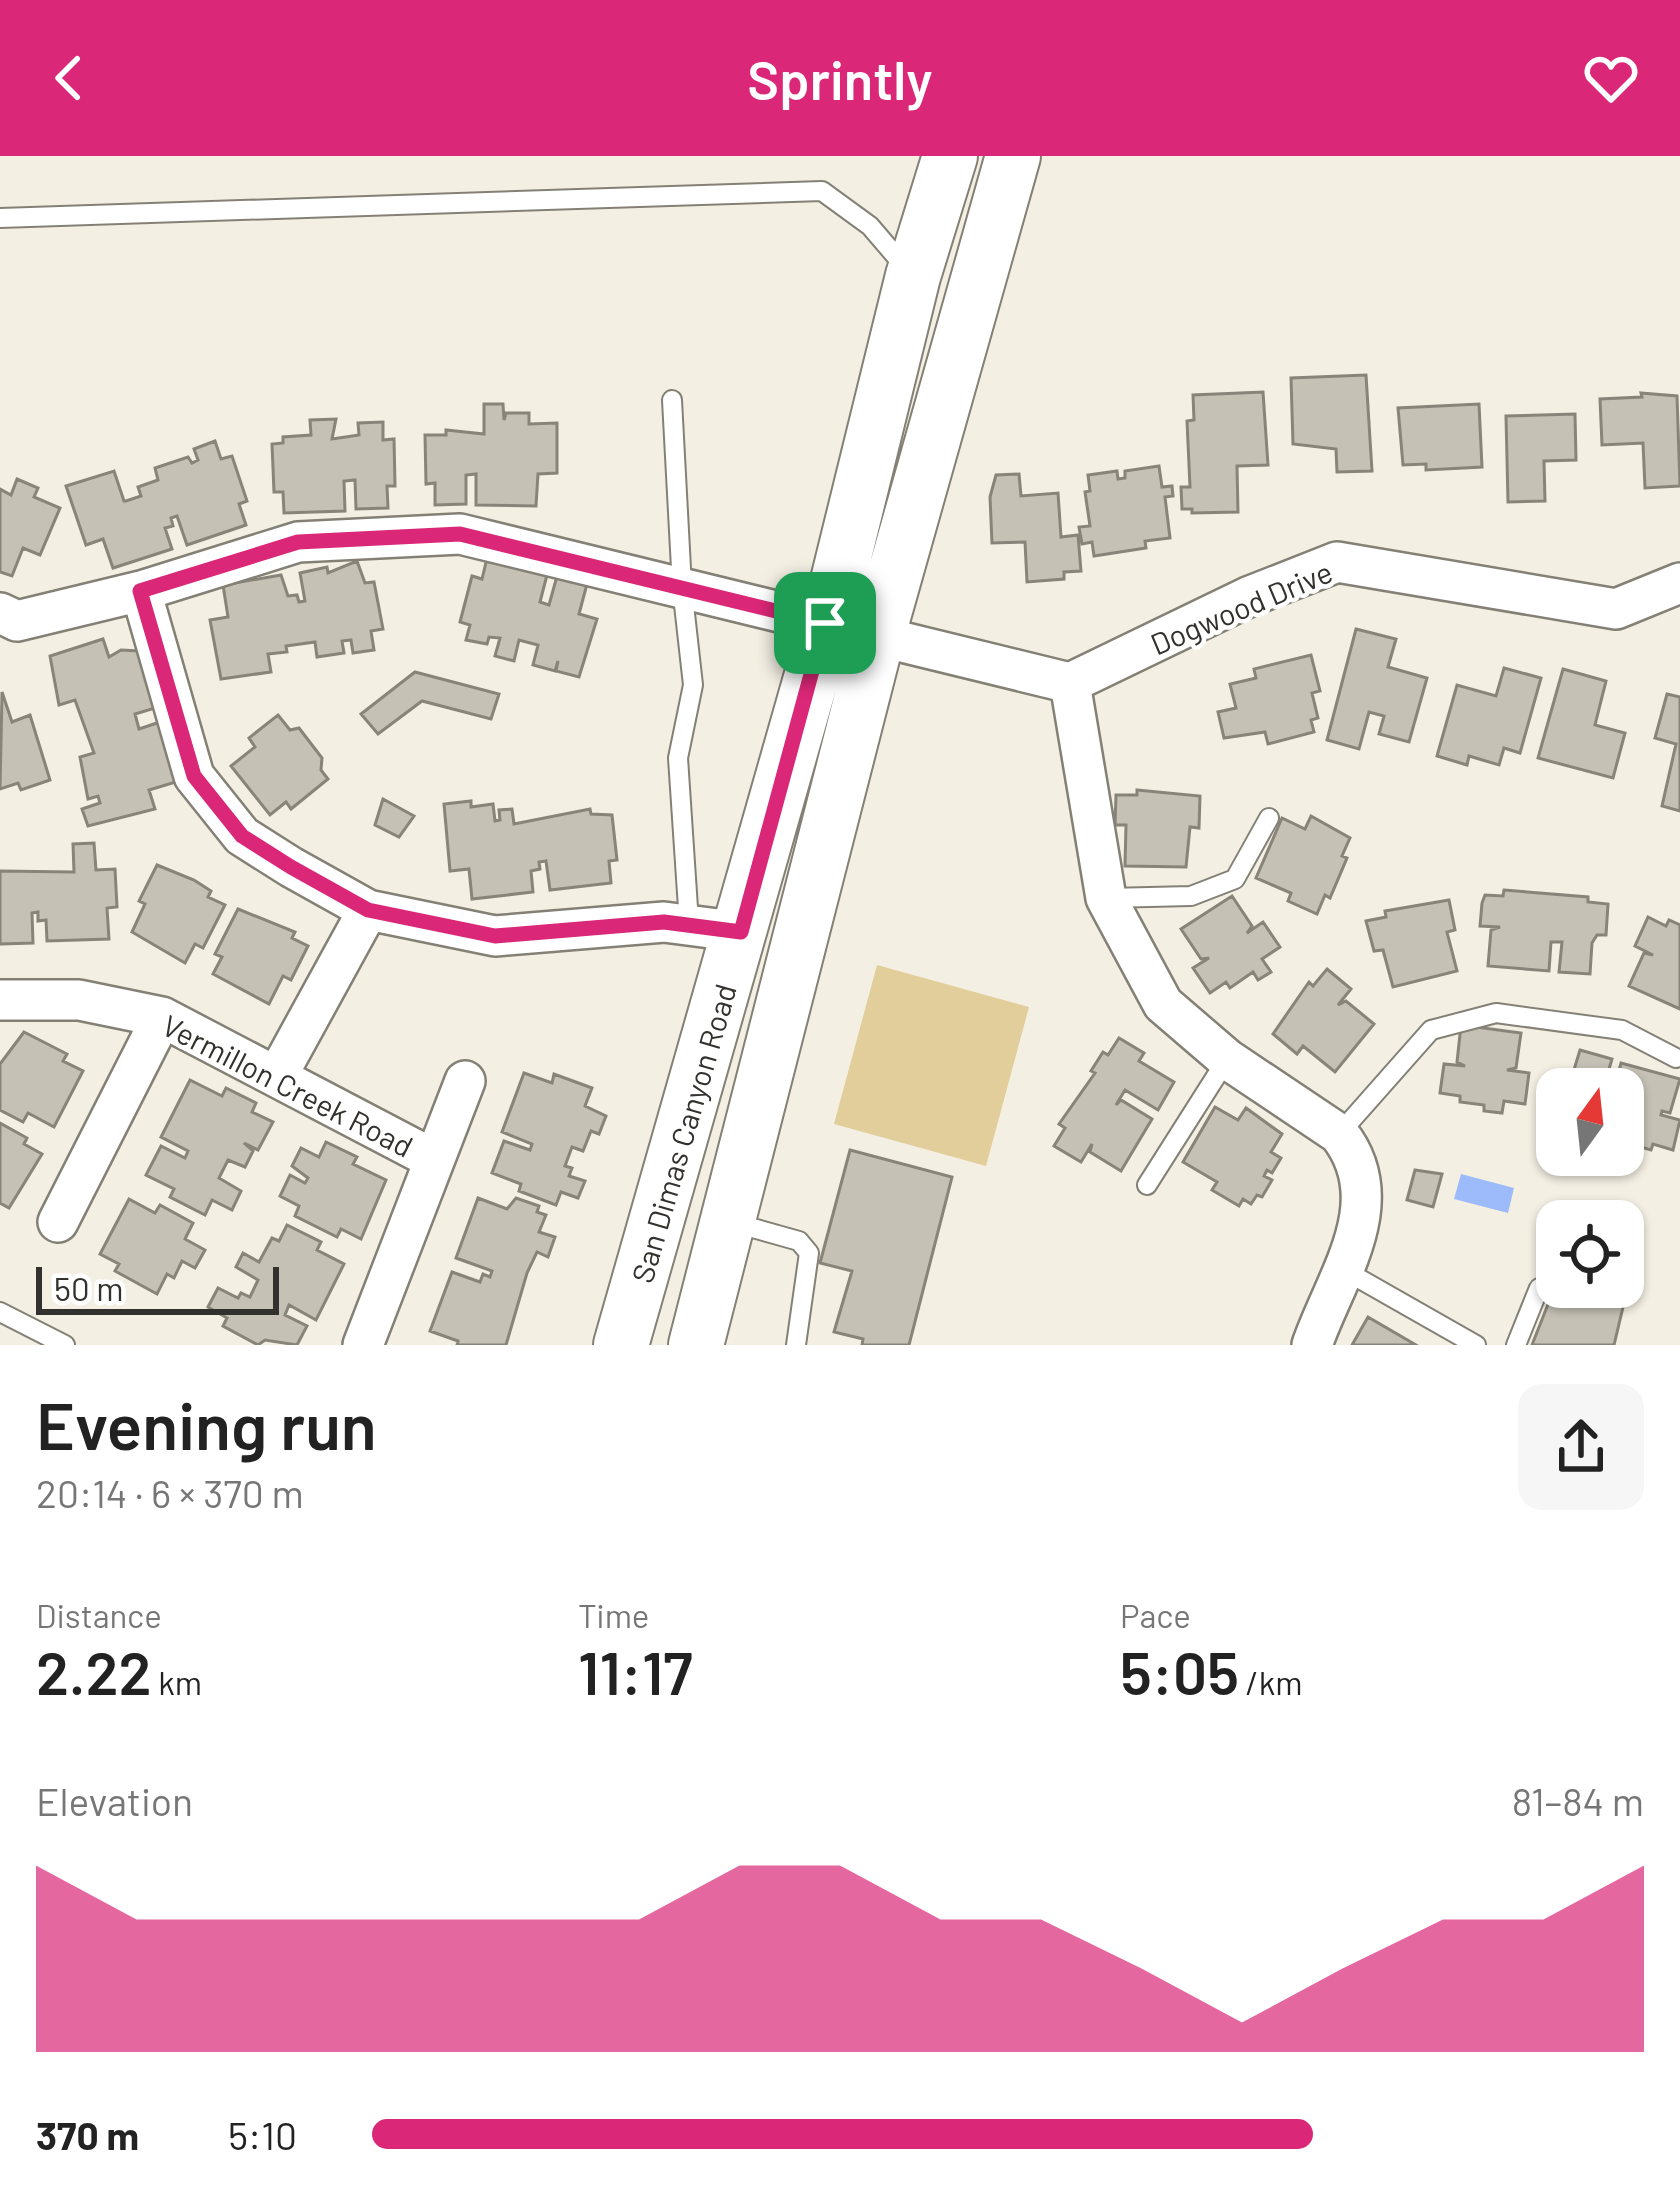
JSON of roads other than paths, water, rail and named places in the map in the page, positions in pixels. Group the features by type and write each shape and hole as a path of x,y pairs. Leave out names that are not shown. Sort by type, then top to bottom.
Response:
{"street":[{"name":"San Dimas Canyon Road","path":"621,1345 715,927 825,623 913,276 950,156"},
{"name":"San Dimas Canyon Road","path":"696,1345 877,638 1012,156"},
{"path":"6,625 140,591 298,542 460,534 1070,683 1106,898 1163,1004 1227,1059 1340,1135 1351,1149 1362,1189 1361,1223 1312,1345"},
{"name":"Dogwood Drive","path":"1070,683 1248,597 1337,562 1616,609 1680,583"},
{"path":"140,591 194,776 242,836 368,910 495,936 715,927"},
{"path":"277,1076 368,910"},
{"name":"Vermillon Creek Road","path":"0,1000 79,1000 162,1017 433,1159"},
{"path":"58,1222 162,1017"},
{"path":"363,1345 465,1081"}],"lane":[{"path":"0,218 822,191 870,226 913,276"},
{"path":"672,400 682,587 693,685 678,758 715,927"},
{"path":"1106,898 1191,896 1235,879 1269,818"},
{"path":"1340,1135 1431,1030 1496,1012 1622,1030 1676,1058"},
{"path":"1147,1185 1227,1059"},
{"path":"727,1221 799,1241 809,1253 796,1345"},
{"path":"1344,1270 1476,1345"},
{"path":"1516,1345 1536,1295"},
{"path":"0,1312 65,1345"}],"water":[{"path":"1461,1174 1514,1188 1508,1213 1454,1199"}]}
